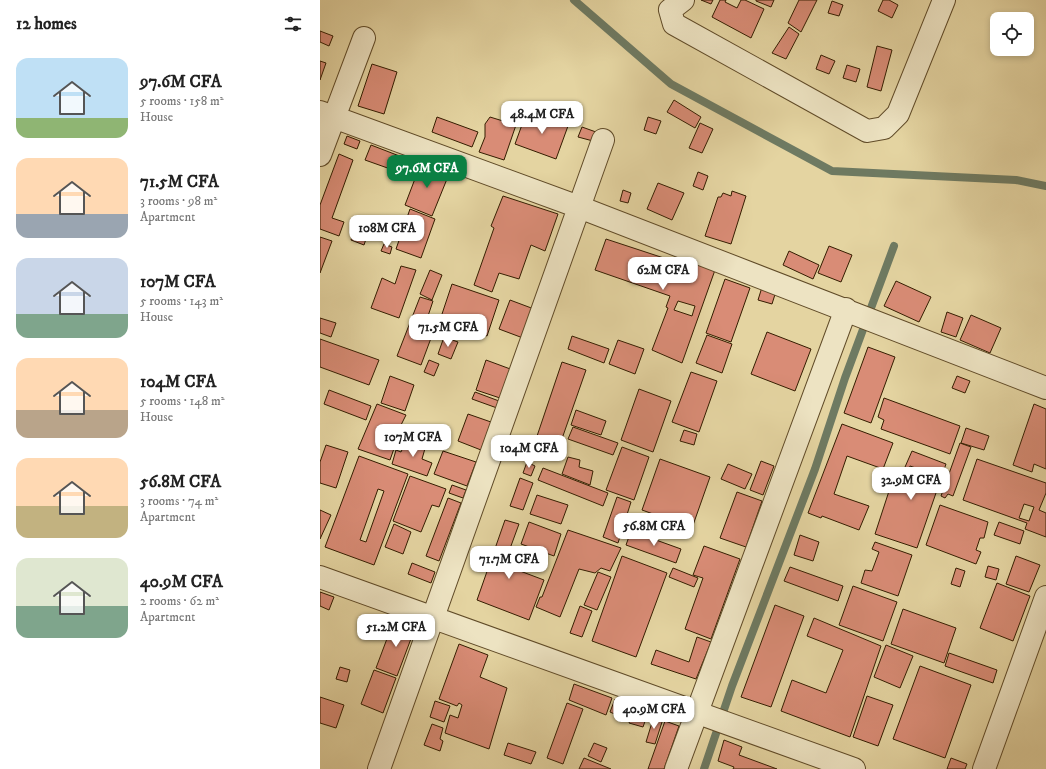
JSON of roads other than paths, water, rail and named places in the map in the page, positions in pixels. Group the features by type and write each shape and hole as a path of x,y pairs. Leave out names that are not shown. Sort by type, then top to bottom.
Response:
{"street":[{"path":"683,0 670,10 674,24 867,131 884,128 898,114 944,0"},
{"path":"320,155 327,115 364,38"},
{"path":"327,115 579,207 846,309 1046,388"},
{"path":"379,769 603,140"},
{"path":"676,769 846,309"},
{"path":"320,577 854,769"},
{"path":"984,769 1046,597"}],"waterway":[{"path":"574,0 671,84 832,171 1016,180 1046,186"},
{"path":"704,769 732,686 815,469 845,378 894,246"}]}
